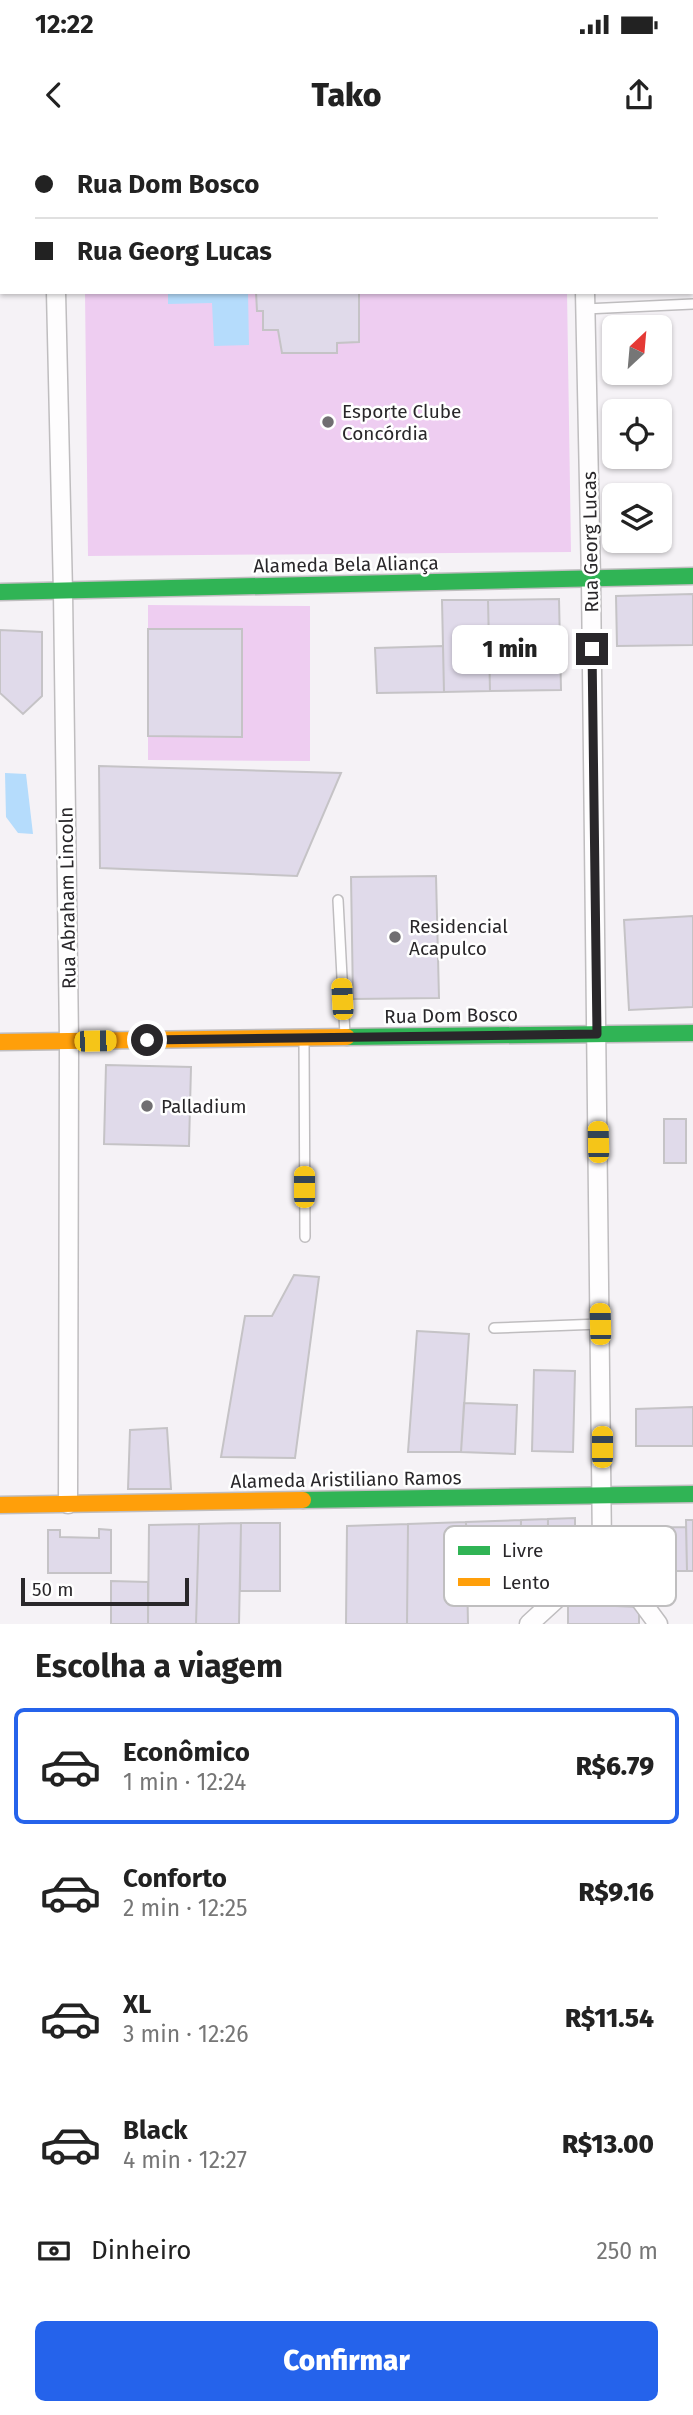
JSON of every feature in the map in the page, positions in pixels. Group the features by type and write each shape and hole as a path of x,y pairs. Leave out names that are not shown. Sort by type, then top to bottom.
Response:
{"street":[{"name":"Rua Abraham Lincoln","path":"56,294 69,1041 68,1504"},
{"name":"Rua Georg Lucas","path":"585,301 591,580 602,1526"},
{"name":"Alameda Bela Aliança","path":"0,592 693,576"},
{"name":"Rua Dom Bosco","path":"0,1042 693,1033"},
{"name":"Alameda Aristiliano Ramos","path":"0,1505 693,1494"},
{"path":"530,1624 549,1606"},
{"path":"645,1606 658,1624"}],"lane":[{"path":"585,301 693,304"},
{"path":"338,900 345,1038"},
{"path":"304,1038 305,1237"},
{"path":"494,1328 600,1324"}],"shaded area":[{"name":"Esporte Clube Concórdia","path":"85,294 567,294 571,552 88,556"},
{"path":"148,605 310,606 310,761 148,760"}],"water":[{"path":"168,294 248,294 249,345 214,346 212,303 168,304"},
{"path":"5,773 26,774 33,834 18,833 6,817"}],"building":[{"path":"256,294 359,294 359,342 337,343 337,353 282,353 278,330 263,330 263,311 257,311"},
{"path":"693,594 693,645 617,646 616,596"},
{"path":"559,599 561,690 490,691 488,600"},
{"path":"442,600 488,600 490,691 444,692"},
{"path":"148,629 242,629 242,737 148,736"},
{"path":"0,630 42,632 42,696 23,714 0,693"},
{"path":"443,646 444,692 377,693 375,648"},
{"path":"99,766 341,773 297,876 100,868"},
{"name":"Residencial Acapulco","path":"436,876 439,998 353,999 351,877"},
{"path":"693,916 693,1007 629,1010 624,920"},
{"name":"Palladium","path":"106,1065 191,1067 189,1146 104,1144"},
{"path":"664,1119 686,1119 686,1163 664,1163"},
{"path":"294,1275 319,1277 295,1458 221,1457 245,1316 272,1316"},
{"path":"417,1331 469,1334 461,1452 408,1452"},
{"path":"534,1370 575,1371 573,1452 532,1451"},
{"path":"464,1403 517,1405 515,1454 461,1452"},
{"path":"693,1407 693,1446 636,1446 636,1409"},
{"path":"167,1428 171,1489 128,1489 130,1430"},
{"path":"575,1518 575,1526 548,1526 548,1519"},
{"path":"548,1519 548,1526 521,1526 521,1520"},
{"path":"521,1520 521,1526 466,1526 466,1522"},
{"path":"686,1520 693,1520 693,1571 687,1571"},
{"path":"466,1522 466,1526 444,1526 444,1606 468,1606 468,1624 407,1624 408,1524"},
{"path":"241,1523 239,1624 196,1624 199,1524"},
{"path":"241,1523 280,1523 280,1591 240,1591"},
{"path":"199,1524 196,1624 148,1624 149,1525"},
{"path":"408,1524 407,1624 346,1624 347,1526"},
{"path":"676,1527 686,1527 687,1571 676,1571"},
{"path":"99,1529 111,1530 111,1573 48,1573 48,1530 60,1530 60,1537 99,1538"},
{"path":"111,1581 148,1582 148,1624 111,1624"},
{"path":"568,1606 639,1607 639,1624 568,1624"}],"traffic: fast":[{"path":"0,592 693,576"},
{"path":"347,1037 693,1033"},
{"path":"303,1500 693,1494"}],"traffic: slow":[{"path":"0,1042 347,1037"},
{"path":"0,1505 303,1500"}],"place":[{"name":"Esporte Clube Concórdia","path":"328,422"},
{"name":"Residencial Acapulco","path":"395,937"},
{"name":"Palladium","path":"147,1106"}],"route":[{"path":"147,1040 597,1034 592,649"}]}
